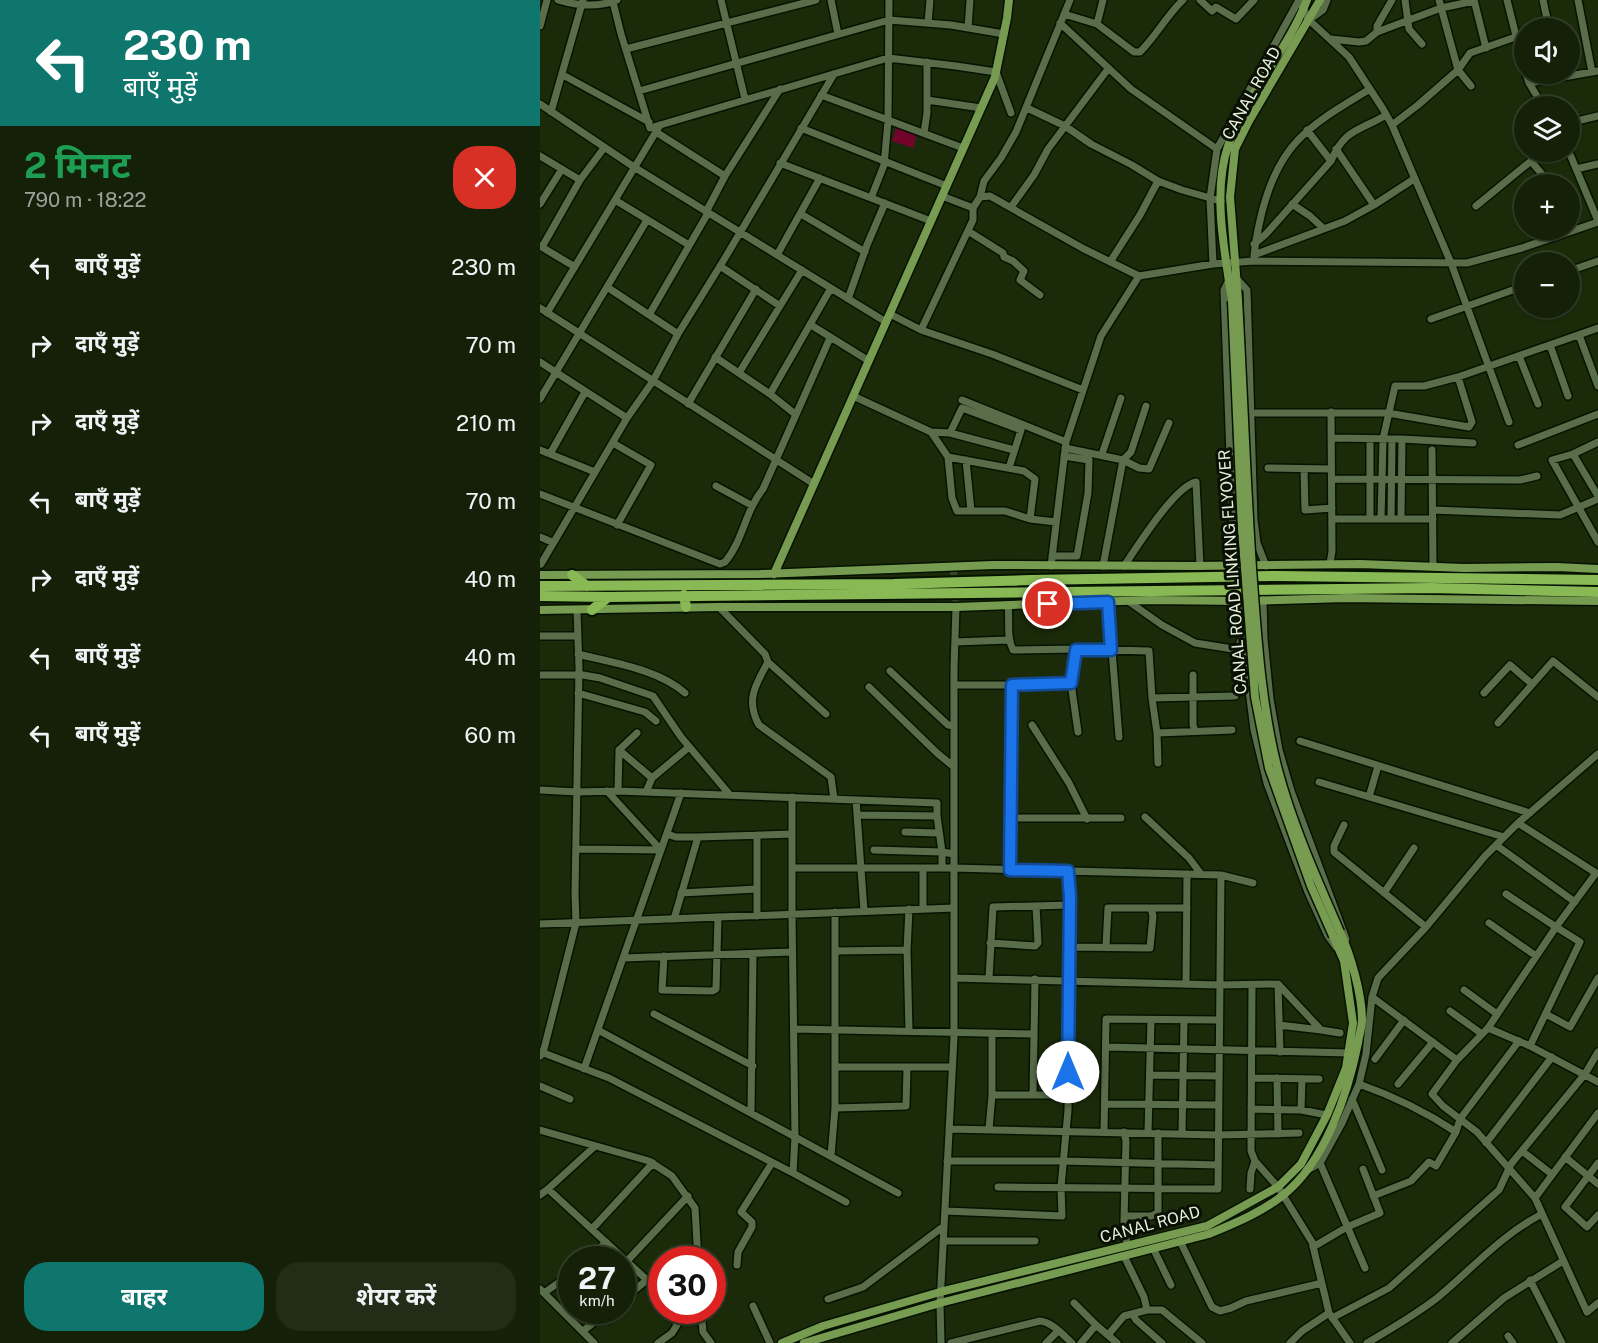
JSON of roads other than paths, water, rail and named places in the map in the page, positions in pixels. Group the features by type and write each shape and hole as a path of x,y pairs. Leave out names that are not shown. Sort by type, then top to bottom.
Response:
{"highway":[{"path":"572,575 587,586"},
{"path":"540,596 587,586 894,584 1277,576 1598,580"},
{"path":"540,586 559,591 608,597 1431,588 1598,592"},
{"path":"684,595 686,607"},
{"path":"592,610 608,597"}],"main road":[{"path":"774,573 996,72 1009,0"},
{"name":"CANAL ROAD","path":"1231,263 1230,197 1231,170 1235,149 1320,0"},
{"name":"CANAL ROAD","path":"1233,279 1221,201 1220,177 1228,146 1241,117 1293,29 1302,2"},
{"name":"CANAL ROAD LINKING FLYOVER","path":"1233,279 1257,634 1269,725 1287,799 1336,934 1346,955"},
{"path":"540,575 774,573 993,566 1051,561 1103,566 1330,564 1598,569"},
{"path":"540,610 686,607 956,607 1128,601 1358,598 1598,601"},
{"name":"CANAL ROAD","path":"782,1343 823,1326 940,1292 1207,1226 1281,1191 1301,1164 1327,1115 1346,1068 1353,1023 1346,955"},
{"name":"CANAL ROAD","path":"804,1343 940,1303 1209,1234 1248,1218 1306,1171 1339,1111 1353,1070 1362,1020 1346,955"}],"street":[{"path":"540,26 547,0"},
{"path":"558,0 582,3 615,1 626,49 650,128 888,58 996,72 1011,113"},
{"path":"721,0 745,99"},
{"path":"626,49 816,0"},
{"path":"831,0 838,34"},
{"path":"872,198 885,160 890,0"},
{"path":"928,23 930,0"},
{"path":"968,28 970,0"},
{"path":"921,330 973,220 973,208 980,197 984,182 1001,158 1027,108 1045,56 1070,0"},
{"path":"1096,24 1103,0"},
{"path":"1064,14 1096,24 1134,52 1140,52 1183,0"},
{"path":"1200,0 1212,11 1216,7 1236,19 1254,0"},
{"path":"1309,20 1323,10 1327,0"},
{"path":"1377,32 1377,26 1392,0"},
{"path":"1405,0 1412,34 1422,44"},
{"path":"1439,0 1458,70 1471,86"},
{"path":"1331,39 1366,41 1377,32 1441,8 1474,0 1486,48"},
{"path":"1507,0 1514,32"},
{"path":"1543,0 1546,18"},
{"path":"1578,0 1595,72 1580,74"},
{"path":"1302,2 1309,20 1349,57 1392,125 1451,263 1509,423"},
{"path":"1213,264 1210,198 1217,149 1302,2"},
{"path":"551,112 582,3"},
{"path":"639,91 889,20 1004,34"},
{"path":"1060,23 1131,89 1217,149"},
{"path":"1392,125 1458,70 1470,53 1514,37"},
{"path":"924,133 927,62"},
{"path":"1011,207 1065,126 1108,69"},
{"path":"541,564 627,418 653,381 678,333 834,74"},
{"path":"563,75 649,122"},
{"path":"649,315 725,176 780,89"},
{"path":"1254,258 1254,244 1268,190 1280,162 1292,144 1307,130 1370,89"},
{"path":"821,95 963,148"},
{"path":"927,100 981,108"},
{"path":"540,104 634,167 848,298 888,318 992,354 1083,390"},
{"path":"1027,108 1040,112 1091,144 1158,181 1221,201"},
{"path":"1254,244 1266,234 1331,161 1336,149 1355,130 1386,115"},
{"path":"1580,120 1598,116"},
{"path":"547,313 660,125"},
{"path":"801,128 947,186"},
{"path":"1307,130 1331,161"},
{"path":"656,132 725,176"},
{"path":"575,267 541,247 580,180 604,148"},
{"path":"1336,149 1374,206"},
{"path":"540,156 580,180"},
{"path":"1476,206 1530,162"},
{"path":"1254,258 1467,263 1511,251 1598,222 1573,162"},
{"path":"780,163 931,221"},
{"path":"1576,169 1598,164"},
{"path":"540,204 562,169"},
{"path":"777,255 820,178"},
{"path":"980,197 990,196 1084,249 1139,276 1254,258 1323,228 1345,221 1374,206 1414,179"},
{"path":"1110,262 1158,181"},
{"path":"942,196 973,208"},
{"path":"615,200 689,245"},
{"path":"848,298 885,203"},
{"path":"1292,204 1323,228"},
{"path":"801,214 865,252"},
{"path":"540,399 647,220"},
{"path":"968,231 997,248 1008,260 1013,261 1024,271 1020,280 1040,295"},
{"path":"1580,267 1598,261"},
{"path":"720,266 780,306"},
{"path":"739,373 802,270"},
{"path":"962,400 1065,449 1089,460 1088,493 1077,556 1051,561 1065,449 1101,336 1139,276"},
{"path":"1234,566 1224,290 1233,279 1247,290 1254,520 1257,543 1266,566"},
{"path":"607,287 678,333"},
{"path":"770,394 831,288"},
{"path":"688,404 756,289"},
{"path":"1431,319 1514,290"},
{"path":"540,308 814,484"},
{"path":"811,324 869,361"},
{"path":"1381,519 1383,439 1395,386 1424,386 1458,377 1598,328"},
{"path":"1579,334 1598,386"},
{"path":"540,494 720,564 728,559 751,505 763,489 830,338"},
{"path":"1550,345 1568,396"},
{"path":"1519,356 1538,404"},
{"path":"715,357 795,414"},
{"path":"540,362 627,418"},
{"path":"1257,413 1388,413 1472,426 1458,377"},
{"path":"550,454 585,392"},
{"path":"853,396 931,432 950,433 1014,450"},
{"path":"1102,454 1121,398"},
{"path":"1103,566 1123,460 1131,452 1146,406"},
{"path":"950,433 962,408 1021,430 1009,468"},
{"path":"1330,564 1331,412"},
{"path":"1518,445 1598,414"},
{"path":"1065,449 1102,454 1123,460 1139,468 1149,469 1169,423"},
{"path":"931,432 948,457 952,498 957,511 1005,511 1030,519 1056,522"},
{"path":"1331,438 1473,443"},
{"path":"1370,439 1370,519"},
{"path":"1390,519 1392,439"},
{"path":"1401,519 1402,439"},
{"path":"1598,442 1573,454 1552,460 1598,542"},
{"path":"613,443 651,465 617,525"},
{"path":"540,450 595,472"},
{"path":"1432,450 1433,567"},
{"path":"1433,510 1560,515 1598,497 1573,454"},
{"path":"948,457 1024,471 1035,479 1030,519"},
{"path":"966,460 971,511"},
{"path":"1268,468 1332,469"},
{"path":"1304,469 1305,510 1332,508"},
{"path":"1332,479 1520,480 1537,476"},
{"path":"1124,566 1159,515 1181,492 1196,482 1200,566"},
{"path":"716,486 751,505"},
{"path":"1332,519 1433,519"},
{"path":"1590,527 1598,523"},
{"path":"540,537 552,542"},
{"path":"1263,600 1270,699 1279,750 1316,861 1345,933 1346,955"},
{"path":"1128,601 1162,625 1202,645 1239,650 1242,629"},
{"path":"1238,601 1254,730 1267,783 1312,901 1328,936 1346,955"},
{"path":"1108,602 1119,737"},
{"path":"1008,605 1010,618 1008,640 1013,650 1149,651 1158,763"},
{"path":"719,607 765,654 768,662 826,714"},
{"path":"941,1343 940,1292 954,1032 956,607"},
{"path":"577,610 576,923 541,1054 609,1078 846,1202"},
{"path":"540,636 578,636"},
{"path":"955,642 1008,640"},
{"path":"1076,650 1071,683 1078,732"},
{"path":"578,654 638,670 676,685 685,693"},
{"path":"768,662 752,691 755,718 759,725 831,777 834,799"},
{"path":"1498,723 1553,662 1598,697"},
{"path":"1484,693 1510,665 1532,684"},
{"path":"890,671 948,725 954,726"},
{"path":"540,675 600,678 653,696 689,747 730,795"},
{"path":"1193,675 1195,731"},
{"path":"954,685 1071,683"},
{"path":"1010,870 1012,685"},
{"path":"869,687 954,767"},
{"path":"578,693 645,712 656,721"},
{"path":"1152,698 1235,696"},
{"path":"1032,725 1069,783 1087,819"},
{"path":"1157,733 1232,730"},
{"path":"618,791 619,750 637,733"},
{"path":"1300,741 1530,813"},
{"path":"646,792 652,778 689,747"},
{"path":"619,750 652,778"},
{"path":"1306,1171 1320,1163 1336,1135 1359,1084 1366,1054 1372,997 1378,978 1426,927 1496,845 1598,754"},
{"path":"1369,797 1378,766"},
{"path":"1319,782 1504,837"},
{"path":"540,790 937,803 942,868"},
{"path":"607,791 661,850"},
{"path":"585,1069 681,793"},
{"path":"792,797 795,1136 793,1173"},
{"path":"856,800 864,911"},
{"path":"857,814 937,816"},
{"path":"1145,817 1189,858 1201,874"},
{"path":"1011,818 1121,818"},
{"path":"1518,823 1597,872 1556,927 1488,1028 1458,1059 1432,1094 1486,1143 1535,1198 1587,1312 1598,1304"},
{"path":"1344,825 1334,846 1334,852 1426,927"},
{"path":"905,832 939,833"},
{"path":"667,834 676,837 792,834"},
{"path":"757,835 757,916"},
{"path":"674,919 698,837"},
{"path":"1496,845 1575,902"},
{"path":"1384,892 1414,848"},
{"path":"576,849 661,850"},
{"path":"874,850 954,854"},
{"path":"792,868 954,868 1221,874 1253,883"},
{"path":"923,869 923,909"},
{"path":"945,1211 1062,1216 1061,1187 1068,1095 1070,905 1068,871"},
{"path":"1186,984 1187,874"},
{"path":"998,1187 1218,1189 1221,874"},
{"path":"681,893 757,889"},
{"path":"1506,894 1580,942 1530,1046"},
{"path":"989,978 993,907 1070,905"},
{"path":"990,943 1035,946 1038,943 1036,906"},
{"path":"540,924 954,908"},
{"path":"1106,946 1108,908 1188,908"},
{"path":"1069,947 1150,948 1153,916 1151,908"},
{"path":"909,909 907,950 909,1031"},
{"path":"831,1156 835,1108 836,912"},
{"path":"664,956 662,990 712,991 716,989 718,917"},
{"path":"1489,923 1536,956"},
{"path":"836,951 907,950"},
{"path":"623,958 792,952"},
{"path":"751,1112 753,954"},
{"path":"954,978 1220,985 1278,984 1321,1030"},
{"path":"1546,1014 1570,1027 1598,978"},
{"path":"1033,1095 1035,979"},
{"path":"1278,984 1280,1052"},
{"path":"1252,985 1251,1151 1255,1161 1281,1191 1313,1247 1330,1316 1350,1343"},
{"path":"1464,990 1497,1014"},
{"path":"1372,997 1458,1059"},
{"path":"1450,1011 1482,1034"},
{"path":"654,1014 753,1066"},
{"path":"1104,1132 1106,1018 1220,1020"},
{"path":"1148,1133 1151,1020"},
{"path":"1182,1134 1184,1020"},
{"path":"1376,1059 1404,1020"},
{"path":"1279,1025 1340,1034"},
{"path":"1488,1028 1530,1046 1598,1082"},
{"path":"794,1029 1033,1034"},
{"path":"598,1030 898,1193"},
{"path":"989,1129 992,1095 992,1033"},
{"path":"1373,1196 1411,1181 1429,1162 1436,1166 1456,1132 1460,1119 1519,1041"},
{"path":"1398,1084 1433,1042"},
{"path":"1106,1047 1349,1053"},
{"path":"1290,1343 1302,1331 1389,1288 1499,1190 1509,1168 1585,1074 1598,1052"},
{"path":"1486,1143 1552,1057"},
{"path":"835,1067 952,1067"},
{"path":"835,1108 906,1106 907,1068"},
{"path":"1150,1075 1219,1076"},
{"path":"1252,1078 1318,1079"},
{"path":"1277,1078 1278,1134"},
{"path":"1301,1110 1302,1078"},
{"path":"1359,1084 1385,1093 1435,1118 1456,1132"},
{"path":"540,1086 570,1099"},
{"path":"992,1095 1068,1095"},
{"path":"1352,1099 1382,1170"},
{"path":"1105,1104 1219,1105"},
{"path":"1251,1109 1301,1110 1327,1115"},
{"path":"1535,1198 1598,1113"},
{"path":"949,1129 1218,1135 1299,1133"},
{"path":"540,1130 653,1163 672,1176 695,1208 697,1246"},
{"path":"1124,1132 1126,1141 1124,1221 1127,1246"},
{"path":"1125,1216 1157,1214 1158,1133"},
{"path":"540,1195 594,1147"},
{"path":"1522,1150 1549,1172"},
{"path":"1565,1157 1598,1184"},
{"path":"947,1161 1218,1165"},
{"path":"1250,1189 1251,1173 1255,1161"},
{"path":"592,1229 653,1163"},
{"path":"737,1265 738,1252 752,1227 752,1222 741,1212 772,1163"},
{"path":"1320,1163 1365,1269"},
{"path":"1598,1163 1565,1209 1587,1227 1598,1215"},
{"path":"1313,1247 1347,1227 1380,1213 1362,1169"},
{"path":"548,1189 610,1246"},
{"path":"636,1251 688,1196"},
{"path":"1367,1343 1413,1316 1524,1223 1542,1214"},
{"path":"828,1299 863,1287 944,1226"},
{"path":"943,1240 1035,1241"},
{"path":"1179,1241 1212,1307 1220,1311 1245,1301 1323,1283"},
{"path":"602,1246 606,1242"},
{"path":"1153,1248 1171,1285"},
{"path":"1124,1256 1144,1297 1147,1310"},
{"path":"1452,1343 1504,1298 1563,1261"},
{"path":"636,1269 648,1280 636,1289"},
{"path":"1530,1280 1562,1343"},
{"path":"558,1281 542,1291 594,1343"},
{"path":"1074,1303 1117,1343"},
{"path":"753,1306 770,1343"},
{"path":"1108,1335 1124,1316 1147,1310 1162,1310 1202,1343"},
{"path":"1133,1315 1162,1343"},
{"path":"951,1343 969,1341 1041,1321 1046,1321 1055,1327 1057,1332 1072,1343"},
{"path":"582,1331 591,1324"},
{"path":"658,1343 672,1332 677,1324"},
{"path":"702,1324 703,1332 711,1343"},
{"path":"1081,1343 1096,1325"},
{"path":"1046,1343 1057,1332"},
{"path":"1508,1336 1513,1343"}],"tunnel":[{"path":"953,568 956,607"}]}
